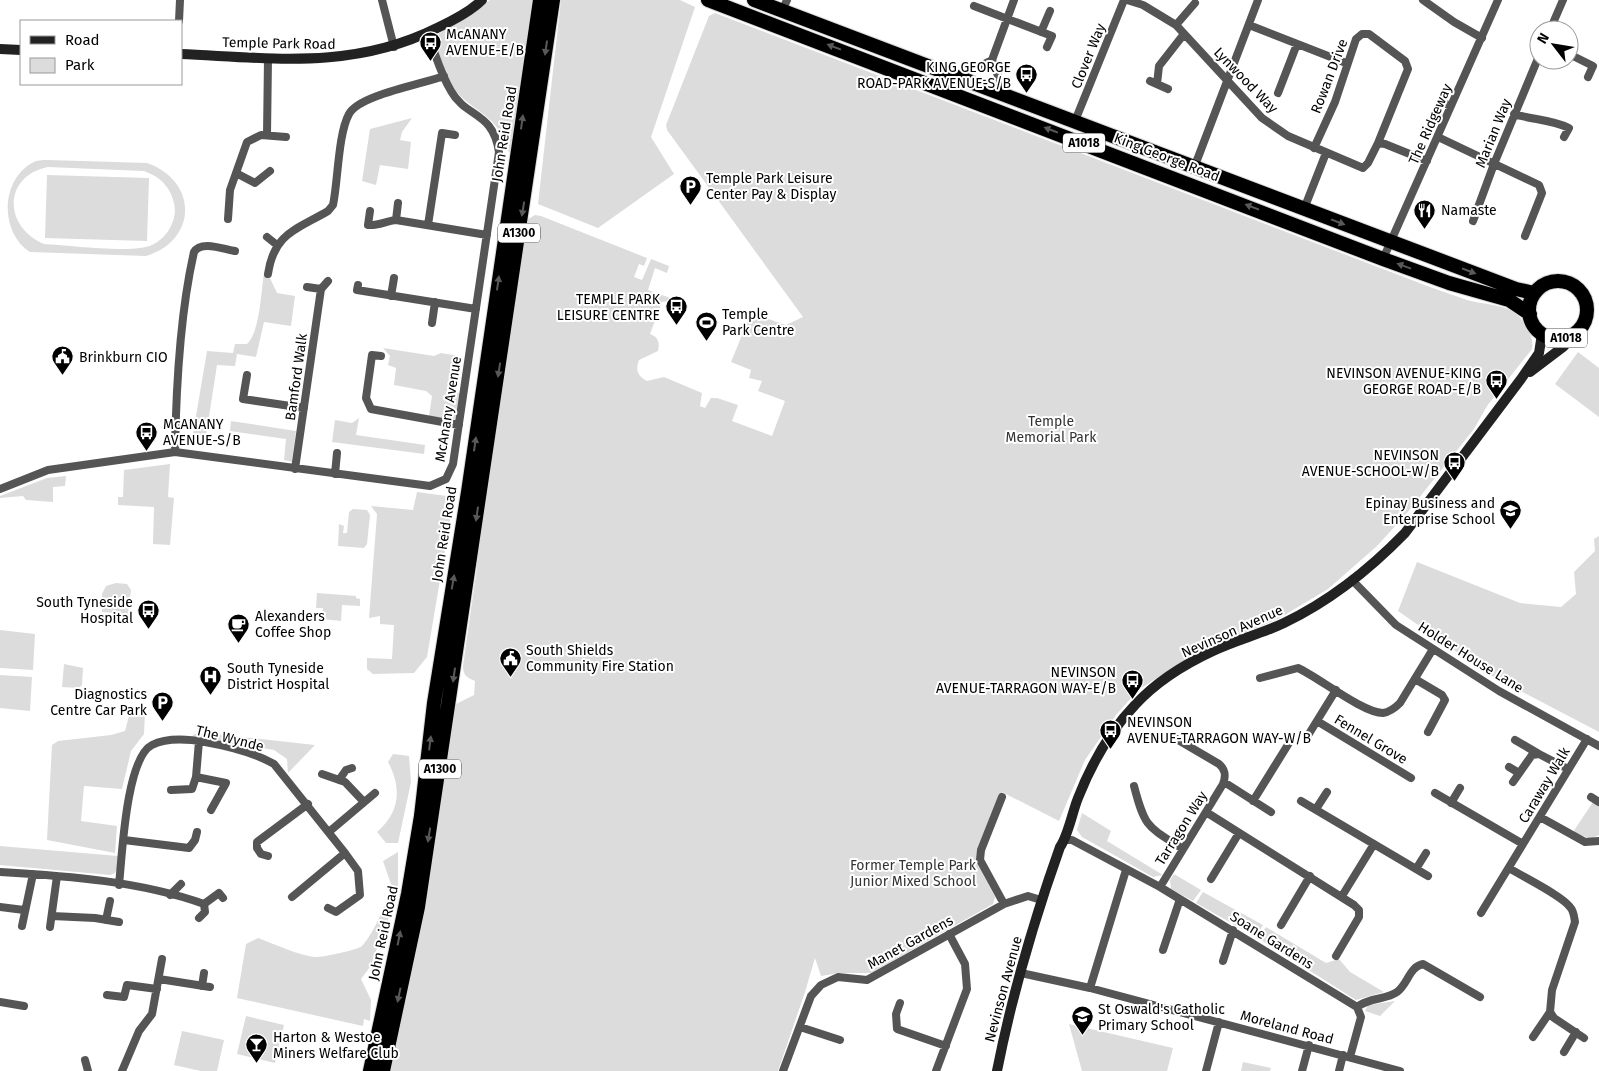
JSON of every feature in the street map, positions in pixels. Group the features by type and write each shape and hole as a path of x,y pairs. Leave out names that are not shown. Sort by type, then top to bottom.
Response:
{"highway":[{"name":"John Reid Road","path":"370,1071 408,894 436,689 468,492 540,0"},
{"name":"John Reid Road","path":"383,1071 420,897 553,0"},
{"name":"King George Road","path":"708,0 953,92 1383,259 1449,283 1509,300 1530,314"},
{"name":"King George Road","path":"760,2 784,5 1194,168 1516,289 1534,294"},
{"path":"760,2 760,19"},
{"path":"953,92 960,76"},
{"path":"999,110 1005,94"},
{"path":"1188,183 1194,168"},
{"path":"1530,314 1531,300 1534,294 1551,282 1561,281 1574,286 1584,297 1599,299"},
{"name":"A1018","path":"1579,330 1587,312 1584,297"},
{"name":"A1018","path":"1530,314 1532,322 1542,334 1559,339 1579,330 1599,316"}],"street":[{"path":"178,20 180,0"},
{"path":"382,0 394,47"},
{"path":"1005,94 992,60 1014,0"},
{"name":"Lynwood Way","path":"1127,0 1143,5 1176,25 1262,118 1288,136 1363,168 1368,163 1378,143"},
{"name":"Clover Way","path":"1075,121 1127,0"},
{"path":"1194,168 1258,0"},
{"path":"1423,0 1454,22 1482,38"},
{"name":"The Ridgeway","path":"1383,259 1498,0"},
{"path":"1554,20 1563,0"},
{"name":"Temple Park Road","path":"182,54 327,59 359,55 394,47 427,33 451,21 482,1"},
{"path":"1176,25 1195,2"},
{"path":"974,6 1052,36 1047,47"},
{"path":"1041,32 1050,11"},
{"path":"1249,25 1346,63"},
{"name":"McAnany Avenue","path":"0,489 48,470 175,452 430,486 446,479 452,469 499,152 497,142 484,118 458,100 444,76 427,33"},
{"path":"1168,89 1154,83 1166,55 1184,34"},
{"name":"Rowan Drive","path":"1314,148 1335,102 1346,63 1356,39 1362,34 1369,34 1405,61 1408,69 1378,143"},
{"path":"1278,92 1296,44"},
{"path":"0,49 20,50"},
{"path":"267,135 268,58"},
{"path":"1579,59 1593,66 1588,77"},
{"path":"960,76 992,60"},
{"name":"Marian Way","path":"1473,221 1494,164 1533,70"},
{"path":"268,274 270,256 283,238 328,211 333,206 346,121 353,108 367,100 444,76"},
{"path":"1440,102 1451,106"},
{"path":"1514,114 1536,121 1547,119 1569,128 1564,137"},
{"path":"428,225 442,133 455,135"},
{"path":"228,219 230,190 247,142 255,137 267,135 286,137"},
{"path":"1438,138 1539,185 1542,192 1525,236"},
{"path":"1378,143 1427,161"},
{"path":"1304,209 1326,153"},
{"path":"236,173 256,183 270,171"},
{"path":"396,220 398,203"},
{"path":"370,211 368,225 376,226 396,220 487,235"},
{"path":"267,237 277,245"},
{"path":"175,452 175,409 179,370 187,294 196,248 203,246 235,251"},
{"path":"391,296 394,278"},
{"path":"307,287 321,289 328,281"},
{"path":"358,285 357,290 476,309"},
{"name":"Bamford Walk","path":"295,469 321,289"},
{"path":"432,323 435,302"},
{"name":"Nevinson Avenue","path":"1521,379 1563,347 1579,330"},
{"name":"Nevinson Avenue","path":"997,1071 1005,1029 1041,900 1060,847 1065,840 1066,829 1093,765 1116,729 1135,704 1179,670 1214,651 1303,614 1353,581 1405,533 1539,353 1542,334"},
{"path":"381,356 372,355 366,398 370,409 459,425"},
{"path":"247,375 243,399 304,408"},
{"path":"335,474 338,453"},
{"name":"Holder House Lane","path":"1353,581 1396,625 1499,691 1599,746"},
{"name":"Fennel Grove","path":"1260,678 1298,668 1369,709 1384,713 1393,710 1400,703 1433,649"},
{"path":"1415,679 1442,695 1445,700 1428,732"},
{"name":"Fennel Grove","path":"1308,738 1336,690"},
{"name":"Fennel Grove","path":"1317,721 1411,778"},
{"name":"Tarragon Way","path":"1160,887 1224,782 1224,769 1220,764 1173,737"},
{"name":"Caraway Walk","path":"1482,913 1587,739"},
{"name":"The Wynde","path":"119,884 126,813 140,758 150,746 168,740 199,741 260,756 274,764 330,831 358,871 360,895 336,912 328,908"},
{"path":"1515,740 1568,770"},
{"path":"171,790 192,789 196,777 199,741"},
{"path":"1254,801 1289,743"},
{"path":"1513,782 1532,755 1539,754"},
{"path":"1509,767 1519,773"},
{"path":"339,780 346,770 352,768"},
{"path":"322,774 345,782 364,802"},
{"path":"196,777 226,783 211,810"},
{"name":"Tarragon Way","path":"1224,782 1271,812"},
{"path":"1134,786 1141,813 1149,827 1183,849"},
{"path":"1451,803 1460,788"},
{"path":"1316,810 1327,792"},
{"path":"330,831 375,793"},
{"name":"Caraway Walk","path":"1435,793 1523,844"},
{"path":"1002,797 981,850 980,860 1004,904"},
{"path":"1591,797 1599,802"},
{"path":"1301,801 1428,876"},
{"path":"268,856 262,854 257,848 257,842 308,804"},
{"path":"1206,812 1354,905 1358,910 1359,917 1336,956"},
{"path":"1540,817 1585,842 1599,841"},
{"path":"124,840 189,848 195,840 197,832"},
{"path":"1212,879 1239,833"},
{"name":"Soane Gardens","path":"1065,840 1072,840 1160,887 1357,1007"},
{"path":"1342,896 1374,844"},
{"path":"292,897 345,853"},
{"path":"1416,869 1426,853"},
{"path":"1509,868 1570,906 1574,914 1575,922 1552,990 1550,1012 1533,1037"},
{"path":"1090,988 1126,870"},
{"path":"0,872 57,876 119,884 204,904"},
{"path":"22,926 33,874"},
{"path":"50,927 57,876"},
{"path":"1281,925 1310,876"},
{"path":"170,895 181,884"},
{"path":"204,904 219,893 223,898"},
{"name":"Manet Gardens","path":"783,1071 811,996 821,985 838,977 866,980 1004,904 1028,896 1041,900"},
{"path":"1164,950 1180,899"},
{"path":"106,920 110,901"},
{"path":"199,918 205,912 204,904"},
{"path":"0,907 24,910"},
{"path":"52,916 118,922"},
{"path":"1223,960 1233,930"},
{"path":"936,1071 967,989 968,977 963,959 949,934"},
{"path":"122,1071 139,1032 152,1014 162,959"},
{"path":"1339,1071 1347,1056 1361,1017 1357,1007 1367,1000 1395,993 1416,966 1423,964 1480,997"},
{"path":"159,979 206,987 204,973"},
{"name":"Moreland Road","path":"1020,973 1090,988 1309,1045 1400,1071"},
{"path":"107,995 124,997 127,985 157,989"},
{"path":"0,1002 24,1006"},
{"path":"900,1003 896,1014 898,1029 946,1046"},
{"path":"1550,1012 1554,1018 1584,1038"},
{"path":"1206,1071 1218,1022"},
{"path":"800,1027 840,1040"},
{"path":"1564,1052 1576,1032"},
{"path":"1302,1071 1309,1045"},
{"path":"85,1060 88,1071"}],"green space":[{"path":"490,0 533,0 511,152 503,150 502,139 493,123 462,98 452,86 442,67 434,41 438,34"},
{"path":"561,0 680,0 695,7 651,137 674,174 598,228 538,204"},
{"name":"Temple Memorial Park","path":"715,13 1430,287 1467,300 1500,306 1510,310 1527,326 1532,338 1532,349 1487,406 1474,429 1407,513 1377,546 1328,589 1278,619 1193,655 1138,690 1116,715 1085,760 1059,821 1002,792 979,848 978,865 995,897 993,904 871,973 839,973 821,976 815,958 778,1071 387,1071 434,846 456,704 474,695 475,681 466,676 463,666 477,567 473,566 525,221 535,215 541,216 647,258 644,266 639,264 634,277 642,280 651,259 669,266 667,273 655,268 648,290 676,300 662,302 650,334 658,340 658,351 639,360 637,367 639,375 644,379 647,381 664,377 702,393 700,406 705,408 711,398 717,398 738,405 732,421 772,436 785,401 758,391 762,381 749,378 751,370 731,362 751,313 786,325 803,317 667,130 666,125 709,16"},
{"path":"412,118 402,132 400,140 411,142 408,169 380,165 376,185 362,181 370,129"},
{"path":"46,160 147,163 164,172 176,183 183,196 185,210 183,224 175,237 163,248 146,256 30,252 13,233 9,220 9,194 21,171 34,162","holes":["48,167 144,171 164,183 172,197 175,209 173,222 167,233 152,245 143,248 116,249 44,244 31,236 21,226 15,215 14,202 16,191 23,180 33,172"]},
{"path":"47,175 149,178 147,241 45,238"},
{"path":"264,273 268,274 277,293 295,296 291,326 264,322 256,357 237,354 235,366 217,365 206,436 193,434 207,351 233,353 235,344 247,344 255,331"},
{"path":"383,348 434,356 441,353 459,356 453,392 460,393 456,420 429,416 432,396 426,391 394,385 396,368 388,365 390,356"},
{"path":"1578,352 1599,368 1599,417 1555,384"},
{"path":"359,418 356,435 425,445 424,454 332,442 335,420 352,423"},
{"path":"231,421 296,431 292,462 284,460 286,439 230,431"},
{"path":"170,464 168,497 174,498 170,545 153,544 154,507 118,505 118,497 123,497 124,470"},
{"path":"66,476 65,486 53,487 53,502 26,500 23,496 0,498 0,496 47,478"},
{"path":"417,492 454,497 427,657 414,673 373,674 367,669 367,658 392,659 394,625 380,624 380,616 369,618 377,514 371,506 413,510"},
{"path":"353,509 367,510 370,515 367,544 364,548 338,546 339,524 344,526 343,533 347,533 349,512"},
{"path":"1599,536 1599,732 1490,675 1398,611 1417,562 1520,603 1561,607 1576,594 1574,572 1595,551 1594,539"},
{"path":"116,583 127,584 131,590 128,614 102,612 102,594 106,586"},
{"path":"317,593 356,596 356,598 360,599 360,606 342,605 341,621 322,619 323,608 316,608"},
{"path":"0,630 35,634 33,670 0,668"},
{"path":"64,664 83,668 82,685 79,688 62,687"},
{"path":"0,675 32,677 30,711 0,708"},
{"path":"130,712 145,713 144,734 131,751 122,789 84,786 81,821 117,826 115,853 47,840 52,745 58,741 111,735 125,731"},
{"path":"207,733 315,745 288,773 287,759 274,750 191,737 195,734"},
{"path":"393,754 409,756 411,782 398,843 386,843 377,832 390,816 396,799 397,790 388,762"},
{"path":"1593,802 1599,806 1599,835 1591,839 1573,832"},
{"path":"1082,813 1111,831 1107,841 1163,875 1153,877 1082,837 1077,830"},
{"path":"0,846 118,856 118,867 115,873 110,875 0,865"},
{"path":"398,852 398,893 370,967 361,979 371,1000 370,1021 364,1019 363,1026 237,998 246,944 258,938 293,952 314,957 354,950 362,946 376,925 392,887 383,861"},
{"path":"1174,874 1201,890 1193,901 1171,889 1170,880"},
{"path":"1203,892 1263,925 1256,937 1196,903"},
{"path":"1266,927 1326,963 1339,959 1350,972 1384,992 1356,1000 1258,938"},
{"path":"1395,1001 1380,1016 1365,1011 1368,1005"},
{"path":"246,1016 284,1025 275,1063 237,1054"},
{"name":"St Oswald's Catholic Primary School","path":"1069,1024 1173,1048 1167,1071 1082,1071"},
{"path":"182,1031 224,1040 217,1071 201,1071 174,1065"},
{"path":"1243,1062 1271,1068 1270,1071 1241,1071"}],"place":[{"name":"McANANY AVENUE-E/B","path":"430,61"},
{"name":"KING GEORGE ROAD-PARK AVENUE-S/B","path":"1027,94"},
{"name":"Temple Park Leisure Center Pay & Display","path":"690,205"},
{"name":"Namaste","path":"1425,229"},
{"name":"TEMPLE PARK LEISURE CENTRE","path":"676,326"},
{"name":"Temple Park Centre","path":"706,341"},
{"name":"Brinkburn CIO","path":"63,376"},
{"name":"NEVINSON AVENUE-KING GEORGE ROAD-E/B","path":"1497,400"},
{"name":"McANANY AVENUE-S/B","path":"147,451"},
{"name":"NEVINSON AVENUE-SCHOOL-W/B","path":"1455,482"},
{"name":"Epinay Business and Enterprise School","path":"1511,530"},
{"name":"South Tyneside Hospital","path":"149,629"},
{"name":"Alexanders Coffee Shop","path":"239,643"},
{"name":"South Shields Community Fire Station","path":"510,677"},
{"name":"South Tyneside District Hospital","path":"211,695"},
{"name":"NEVINSON AVENUE-TARRAGON WAY-E/B","path":"1132,699"},
{"name":"Diagnostics Centre Car Park","path":"163,721"},
{"name":"NEVINSON AVENUE-TARRAGON WAY-W/B","path":"1111,749"},
{"name":"St Oswald's Catholic Primary School","path":"1082,1036"},
{"name":"Harton & Westoe Miners Welfare Club","path":"257,1064"}],"park label":[{"name":"Former Temple Park Junior Mixed School","path":"913,874"}]}
